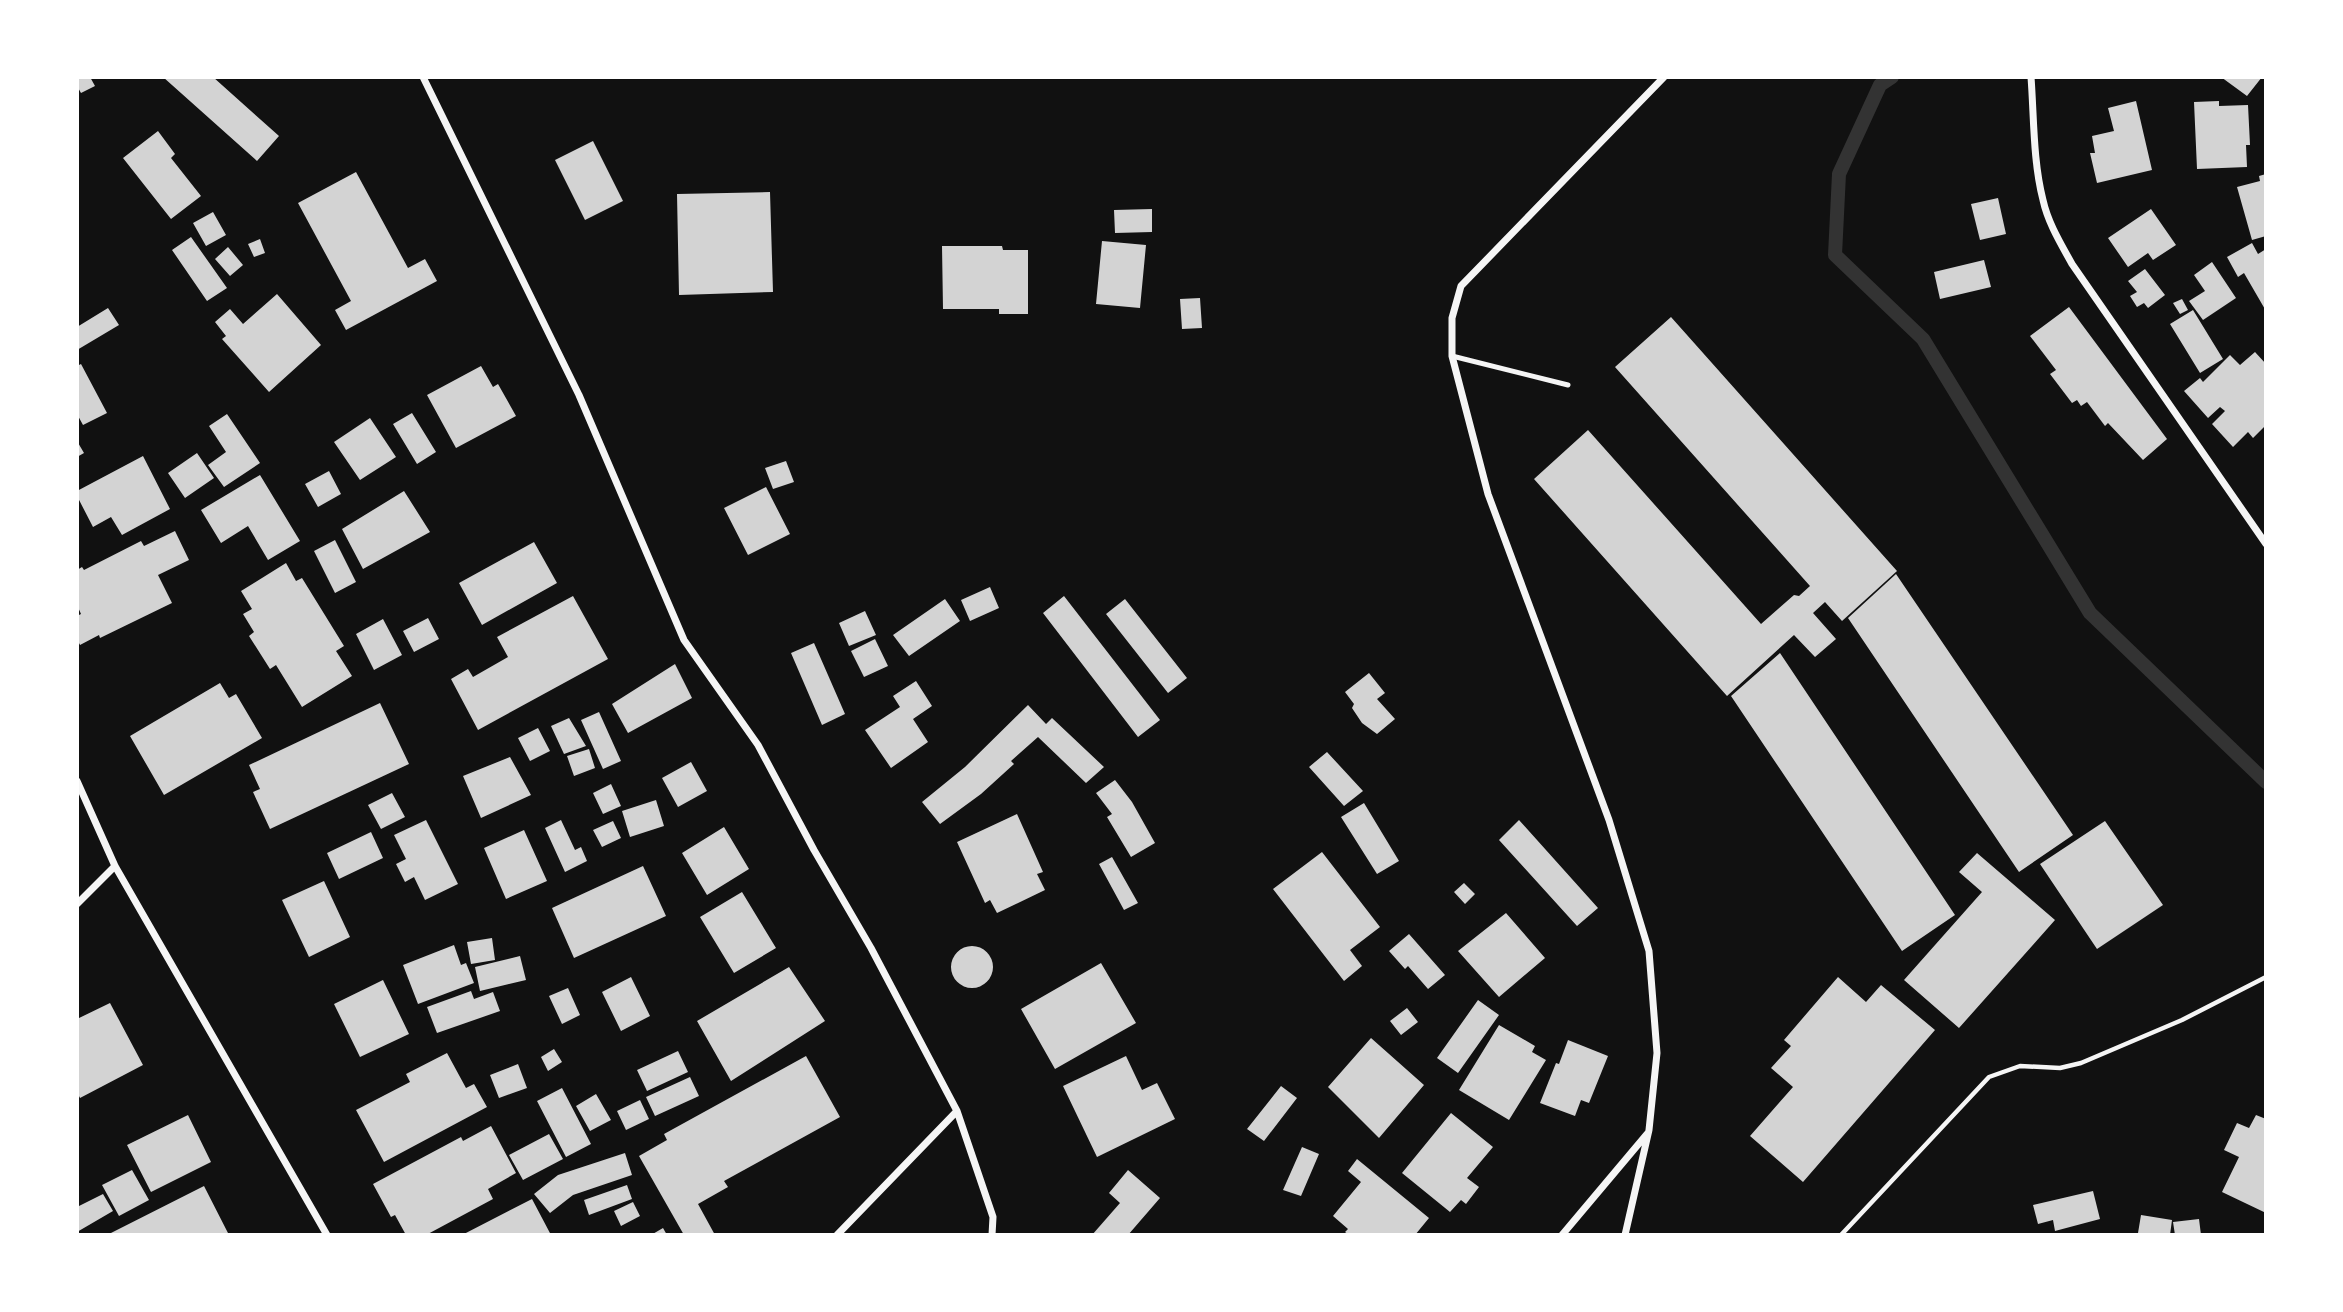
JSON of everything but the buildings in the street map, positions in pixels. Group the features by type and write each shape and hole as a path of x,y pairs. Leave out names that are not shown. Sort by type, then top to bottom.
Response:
{"street":[{"path":"423,77 579,395 684,640 758,745 814,850 871,947 957,1111 993,1217 992,1235"},
{"path":"1625,1235 1649,1130 1657,1053 1649,951 1609,820 1488,494 1452,356 1452,318 1461,286 1664,77"},
{"path":"2031,77 2038,173 2043,202 2056,235 2072,264 2266,544"},
{"path":"77,781 115,866 327,1235"},
{"path":"77,904 115,866"},
{"path":"837,1235 957,1111"},
{"path":"1562,1235 1649,1130"}],"lane":[{"path":"1452,356 1568,385"}],"path":[{"path":"1841,1235 1989,1077 2020,1066 2060,1068 2081,1063 2182,1020 2266,977"}],"waterway":[{"path":"1892,77 1880,85 1839,174 1835,255 1923,339 2090,613 2266,782"}]}
